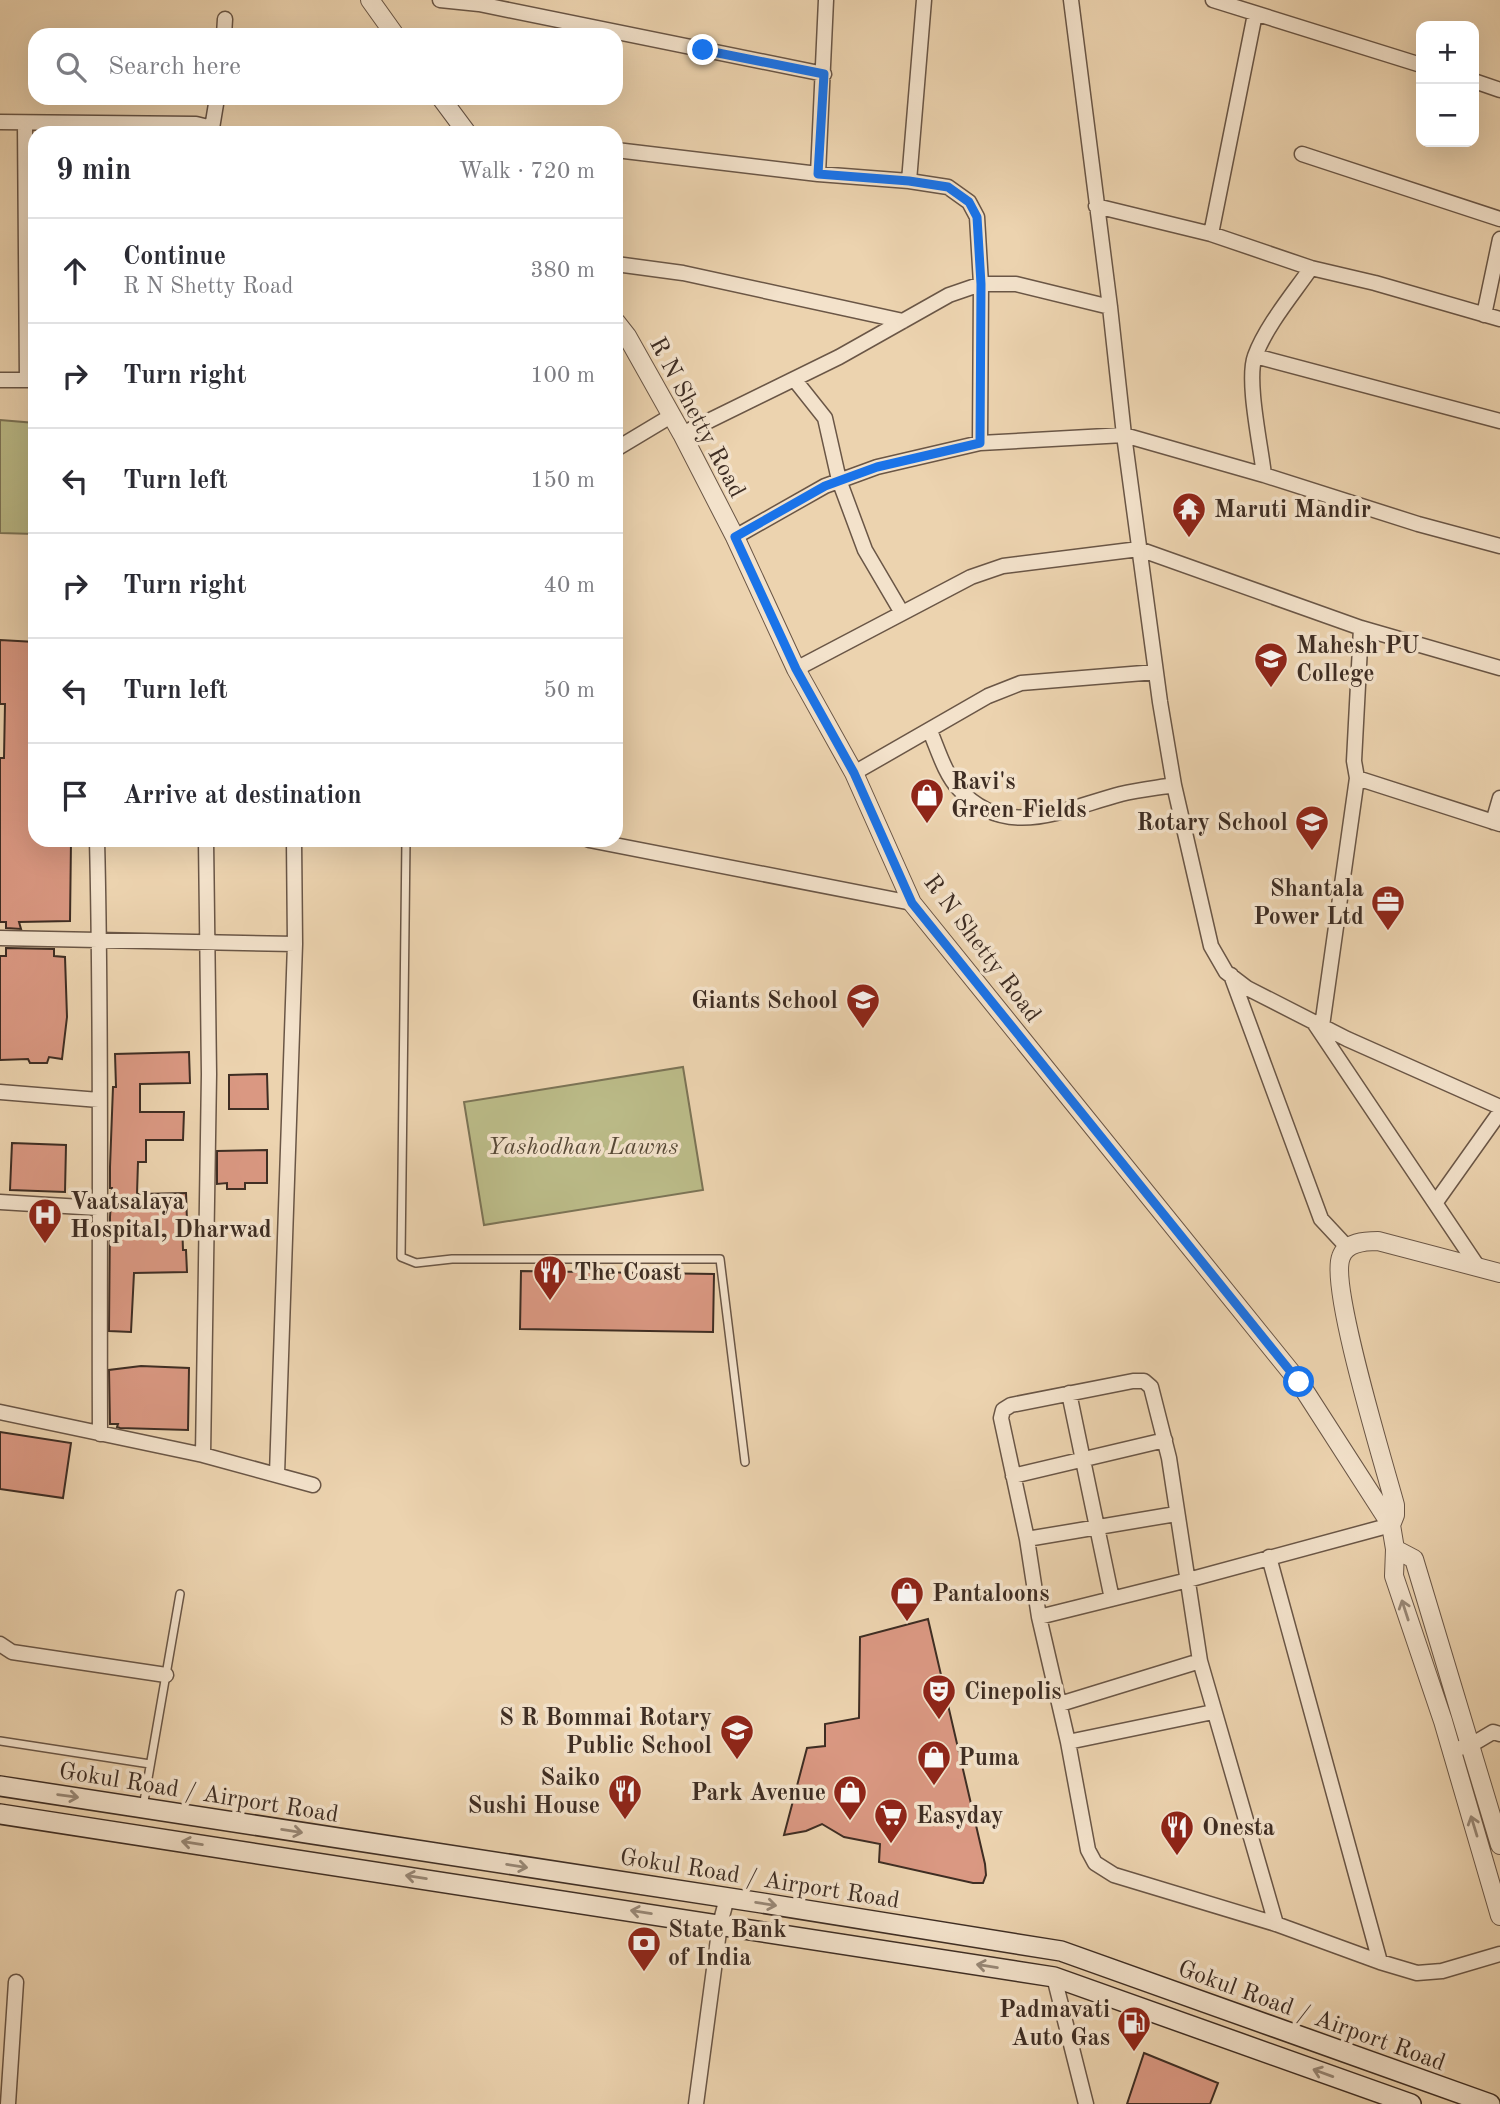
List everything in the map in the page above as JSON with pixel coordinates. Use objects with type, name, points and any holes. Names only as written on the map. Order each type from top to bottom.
[{"type":"main road","name":"Gokul Road / Airport Road","points":[[0,1786],[1061,1951],[1443,2096],[1490,2104]]},
{"type":"main road","name":"Gokul Road / Airport Road","points":[[0,1814],[1055,1977],[1411,2104]]},
{"type":"street","points":[[370,0],[390,28]]},
{"type":"street","points":[[440,0],[594,28]]},
{"type":"street","points":[[818,174],[826,0]]},
{"type":"street","points":[[909,181],[925,0]]},
{"type":"street","points":[[1072,0],[1124,435],[1156,672],[1174,785],[1211,946],[1226,972],[1247,988],[1318,1024],[1500,1107]]},
{"type":"street","points":[[1213,0],[1416,63]]},
{"type":"street","points":[[1211,234],[1255,14]]},
{"type":"street","points":[[224,28],[225,19]]},
{"type":"street","points":[[623,34],[824,74]]},
{"type":"street","points":[[1479,83],[1500,90]]},
{"type":"street","points":[[215,126],[217,105]]},
{"type":"street","points":[[446,105],[462,126]]},
{"type":"street","points":[[0,122],[63,126]]},
{"type":"street","points":[[25,124],[28,252]]},
{"type":"street","points":[[120,126],[202,126]]},
{"type":"street","points":[[623,151],[818,174],[909,181],[948,187],[969,202],[977,217],[981,284],[980,443]]},
{"type":"street","points":[[1302,154],[1500,219]]},
{"type":"street","points":[[1096,206],[1211,234],[1311,268],[1375,283],[1500,319]]},
{"type":"street","points":[[1484,315],[1500,239]]},
{"type":"street","points":[[623,265],[683,273],[903,321]]},
{"type":"street","points":[[1264,475],[1253,386],[1255,356],[1265,336],[1311,268]]},
{"type":"street","points":[[682,434],[839,357],[949,295],[981,284],[1016,284],[1110,307]]},
{"type":"street","name":"R N Shetty Road","points":[[623,338],[682,434],[735,537],[796,669],[854,773],[912,903],[1299,1382],[1391,1524],[1395,1549],[1394,1576],[1443,1721],[1500,1916]]},
{"type":"street","points":[[1255,356],[1500,421]]},
{"type":"street","points":[[794,379],[825,418],[839,480],[865,550],[902,613]]},
{"type":"street","points":[[0,380],[28,380]]},
{"type":"street","points":[[623,445],[671,416]]},
{"type":"street","points":[[735,537],[825,486],[877,467],[980,443],[1124,435],[1264,475],[1418,524],[1500,546]]},
{"type":"street","points":[[796,669],[971,577],[1003,566],[1139,549],[1361,628],[1500,668]]},
{"type":"street","points":[[1361,628],[1354,761],[1357,778],[1318,1024],[1478,1268]]},
{"type":"street","points":[[854,773],[988,696],[1021,683],[1156,672]]},
{"type":"street","points":[[930,731],[942,762],[957,788],[978,807],[1006,818],[1036,818],[1123,794],[1174,785]]},
{"type":"street","points":[[1357,778],[1497,823],[1500,798]]},
{"type":"street","points":[[97,847],[100,940],[100,1434]]},
{"type":"street","points":[[203,1455],[209,1074],[206,847]]},
{"type":"street","points":[[277,1474],[295,944],[294,847]]},
{"type":"street","points":[[623,847],[912,903]]},
{"type":"street","points":[[0,938],[295,944]]},
{"type":"street","points":[[1231,975],[1321,1219],[1348,1248]]},
{"type":"street","points":[[0,1092],[99,1100]]},
{"type":"street","points":[[1436,1202],[1500,1112]]},
{"type":"street","points":[[0,1202],[98,1208]]},
{"type":"street","points":[[1039,1617],[1188,1580],[1391,1524],[1395,1505],[1342,1306],[1339,1269],[1341,1256],[1348,1248],[1364,1241],[1378,1241],[1500,1273]]},
{"type":"street","points":[[1276,1924],[1200,1661],[1165,1440],[1151,1387],[1144,1381],[1133,1381],[1011,1405],[1003,1410],[1001,1418],[1027,1539],[1039,1617],[1068,1742],[1087,1850],[1095,1863],[1114,1875],[1276,1924],[1417,1973],[1429,1974],[1500,1954]]},
{"type":"street","points":[[1069,1393],[1112,1599]]},
{"type":"street","points":[[0,1412],[203,1455],[313,1485]]},
{"type":"street","points":[[1013,1476],[1165,1440]]},
{"type":"street","points":[[1027,1539],[1176,1514]]},
{"type":"street","points":[[1395,1549],[1414,1559],[1500,1845]]},
{"type":"street","points":[[1269,1557],[1380,1962]]},
{"type":"street","points":[[0,1644],[12,1652],[166,1675]]},
{"type":"street","points":[[1060,1704],[1200,1661]]},
{"type":"street","points":[[1068,1742],[1213,1712]]},
{"type":"street","points":[[1443,1721],[1462,1715]]},
{"type":"street","points":[[1452,1750],[1471,1745],[1493,1732],[1500,1734]]},
{"type":"street","points":[[696,2104],[720,1924],[727,1898]]},
{"type":"street","points":[[1055,1977],[1086,2104]]},
{"type":"street","points":[[8,2104],[16,1982]]},
{"type":"lane","points":[[406,847],[401,1257],[416,1263],[452,1259],[720,1259],[745,1462]]},
{"type":"lane","points":[[143,1807],[180,1594]]},
{"type":"lane","points":[[0,1741],[150,1764]]},
{"type":"green space","points":[[0,420],[28,422],[28,534],[0,533]]},
{"type":"green space","name":"Yashodhan Lawns","points":[[683,1067],[703,1190],[484,1225],[464,1102]]},
{"type":"building","points":[[0,640],[28,642],[28,847],[71,847],[70,921],[19,922],[21,929],[6,928],[6,922],[0,922],[0,758],[4,758],[5,704],[0,704]]},
{"type":"building","points":[[6,948],[54,949],[54,956],[65,957],[67,1017],[62,1059],[49,1057],[47,1063],[30,1063],[28,1059],[0,1060],[0,956],[6,956]]},
{"type":"building","points":[[189,1052],[190,1083],[140,1084],[140,1112],[184,1112],[183,1140],[146,1140],[146,1162],[138,1162],[137,1194],[186,1193],[187,1221],[182,1221],[187,1272],[134,1273],[131,1332],[109,1331],[112,1188],[110,1167],[113,1087],[116,1087],[115,1054]]},
{"type":"building","points":[[267,1074],[268,1109],[229,1109],[229,1075]]},
{"type":"building","points":[[12,1143],[66,1145],[65,1192],[10,1190]]},
{"type":"building","points":[[267,1150],[267,1183],[245,1183],[245,1189],[227,1189],[227,1183],[217,1184],[217,1151]]},
{"type":"building","points":[[521,1271],[714,1274],[713,1332],[520,1329]]},
{"type":"building","points":[[141,1366],[189,1368],[188,1430],[120,1428],[117,1427],[118,1424],[110,1424],[109,1370]]},
{"type":"building","points":[[0,1432],[71,1443],[63,1498],[0,1489]]},
{"type":"building","points":[[928,1619],[985,1864],[986,1875],[983,1883],[879,1862],[880,1844],[844,1837],[822,1824],[806,1831],[784,1835],[807,1748],[825,1746],[825,1724],[859,1718],[860,1637]]},
{"type":"building","points":[[1144,2053],[1218,2083],[1210,2104],[1127,2104]]},
{"type":"place","name":"Maruti Mandir","points":[[1189,539]]},
{"type":"place","name":"Mahesh PU College","points":[[1271,689]]},
{"type":"place","name":"Ravi's Green Fields","points":[[927,825]]},
{"type":"place","name":"Rotary School","points":[[1312,852]]},
{"type":"place","name":"Shantala Power Ltd","points":[[1388,932]]},
{"type":"place","name":"Giants School","points":[[863,1030]]},
{"type":"place","name":"Vaatsalaya Hospital, Dharwad","points":[[45,1245]]},
{"type":"place","name":"The Coast","points":[[550,1302]]},
{"type":"place","name":"Pantaloons","points":[[907,1623]]},
{"type":"place","name":"Cinepolis","points":[[939,1721]]},
{"type":"place","name":"S R Bommai Rotary Public School","points":[[737,1761]]},
{"type":"place","name":"Puma","points":[[934,1787]]},
{"type":"place","name":"Saiko Sushi House","points":[[625,1821]]},
{"type":"place","name":"Park Avenue","points":[[850,1822]]},
{"type":"place","name":"Easyday","points":[[891,1845]]},
{"type":"place","name":"Onesta","points":[[1177,1857]]},
{"type":"place","name":"State Bank of India","points":[[644,1973]]},
{"type":"place","name":"Padmavati Auto Gas","points":[[1134,2053]]},
{"type":"route","points":[[703,50],[824,74],[818,174],[948,187],[969,202],[977,217],[981,284],[980,443],[877,467],[825,486],[735,537],[796,669],[854,773],[912,903],[1299,1382]]}]
